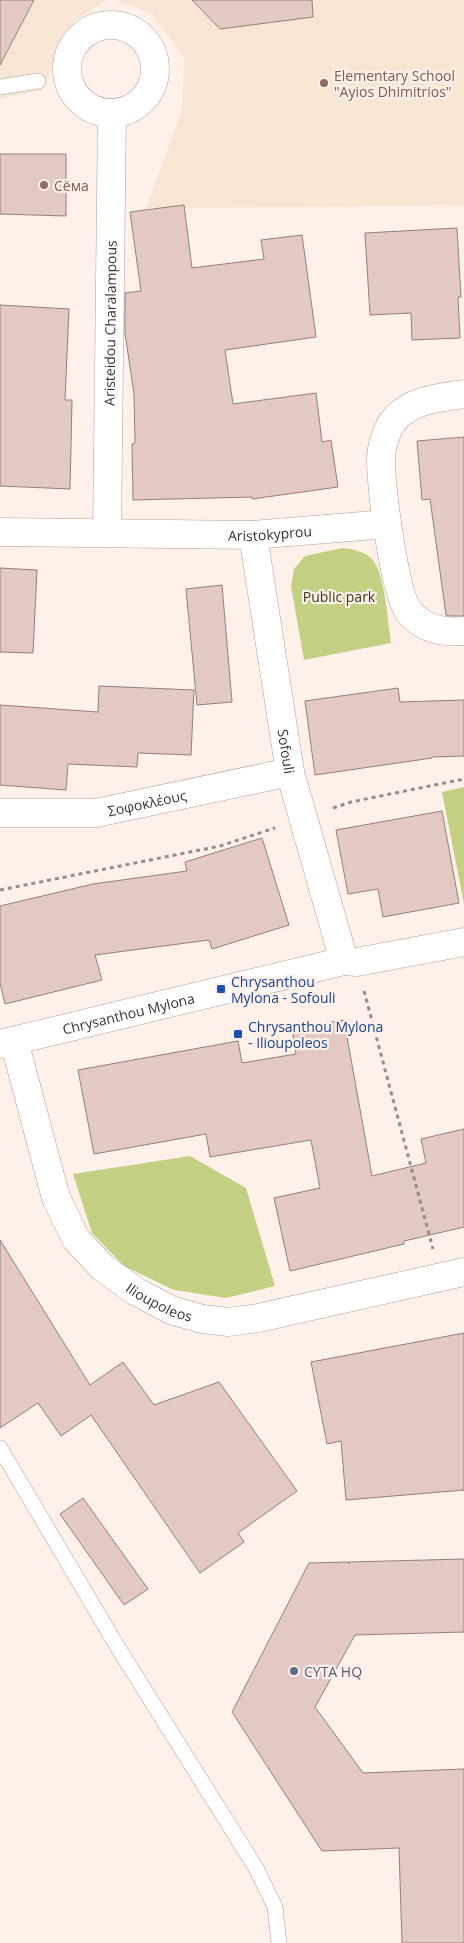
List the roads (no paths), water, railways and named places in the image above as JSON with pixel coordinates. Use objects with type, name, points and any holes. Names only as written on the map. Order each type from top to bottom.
[{"type":"street","name":"Aristeidou Charalampous","points":[[106,533],[112,113]]},
{"type":"street","points":[[464,394],[430,399],[415,404],[402,413],[390,425],[384,441],[381,458],[387,524],[400,592],[408,610],[426,627],[440,631],[464,631]]},
{"type":"street","name":"Aristokyprou","points":[[0,532],[253,534],[387,524]]},
{"type":"street","name":"Sofouli","points":[[253,534],[290,772],[350,962]]},
{"type":"street","name":"Σοφοκλέους","points":[[0,813],[96,813],[290,772]]},
{"type":"street","name":"Chrysanthou Mylona","points":[[7,1043],[350,962],[464,942]]},
{"type":"street","name":"Ilioupoleos","points":[[7,1043],[56,1198],[76,1239],[103,1268],[137,1292],[171,1310],[202,1319],[228,1322],[258,1318],[452,1275]]},
{"type":"lane","points":[[0,87],[38,81]]},
{"type":"lane","points":[[0,1448],[117,1646],[256,1868],[275,1907],[279,1943]]},
{"type":"place","name":"Elementary School \"Ayios Dhimitrios\"","points":[[324,83]]},
{"type":"place","name":"Сёма","points":[[44,185]]},
{"type":"place","name":"Chrysanthou Mylona - Sofouli","points":[[221,989]]},
{"type":"place","name":"Chrysanthou Mylona - Ilioupoleos","points":[[238,1034]]},
{"type":"place","name":"CYTA HQ","points":[[294,1671]]},
{"type":"park label","name":"Public park","points":[[339,596]]}]
